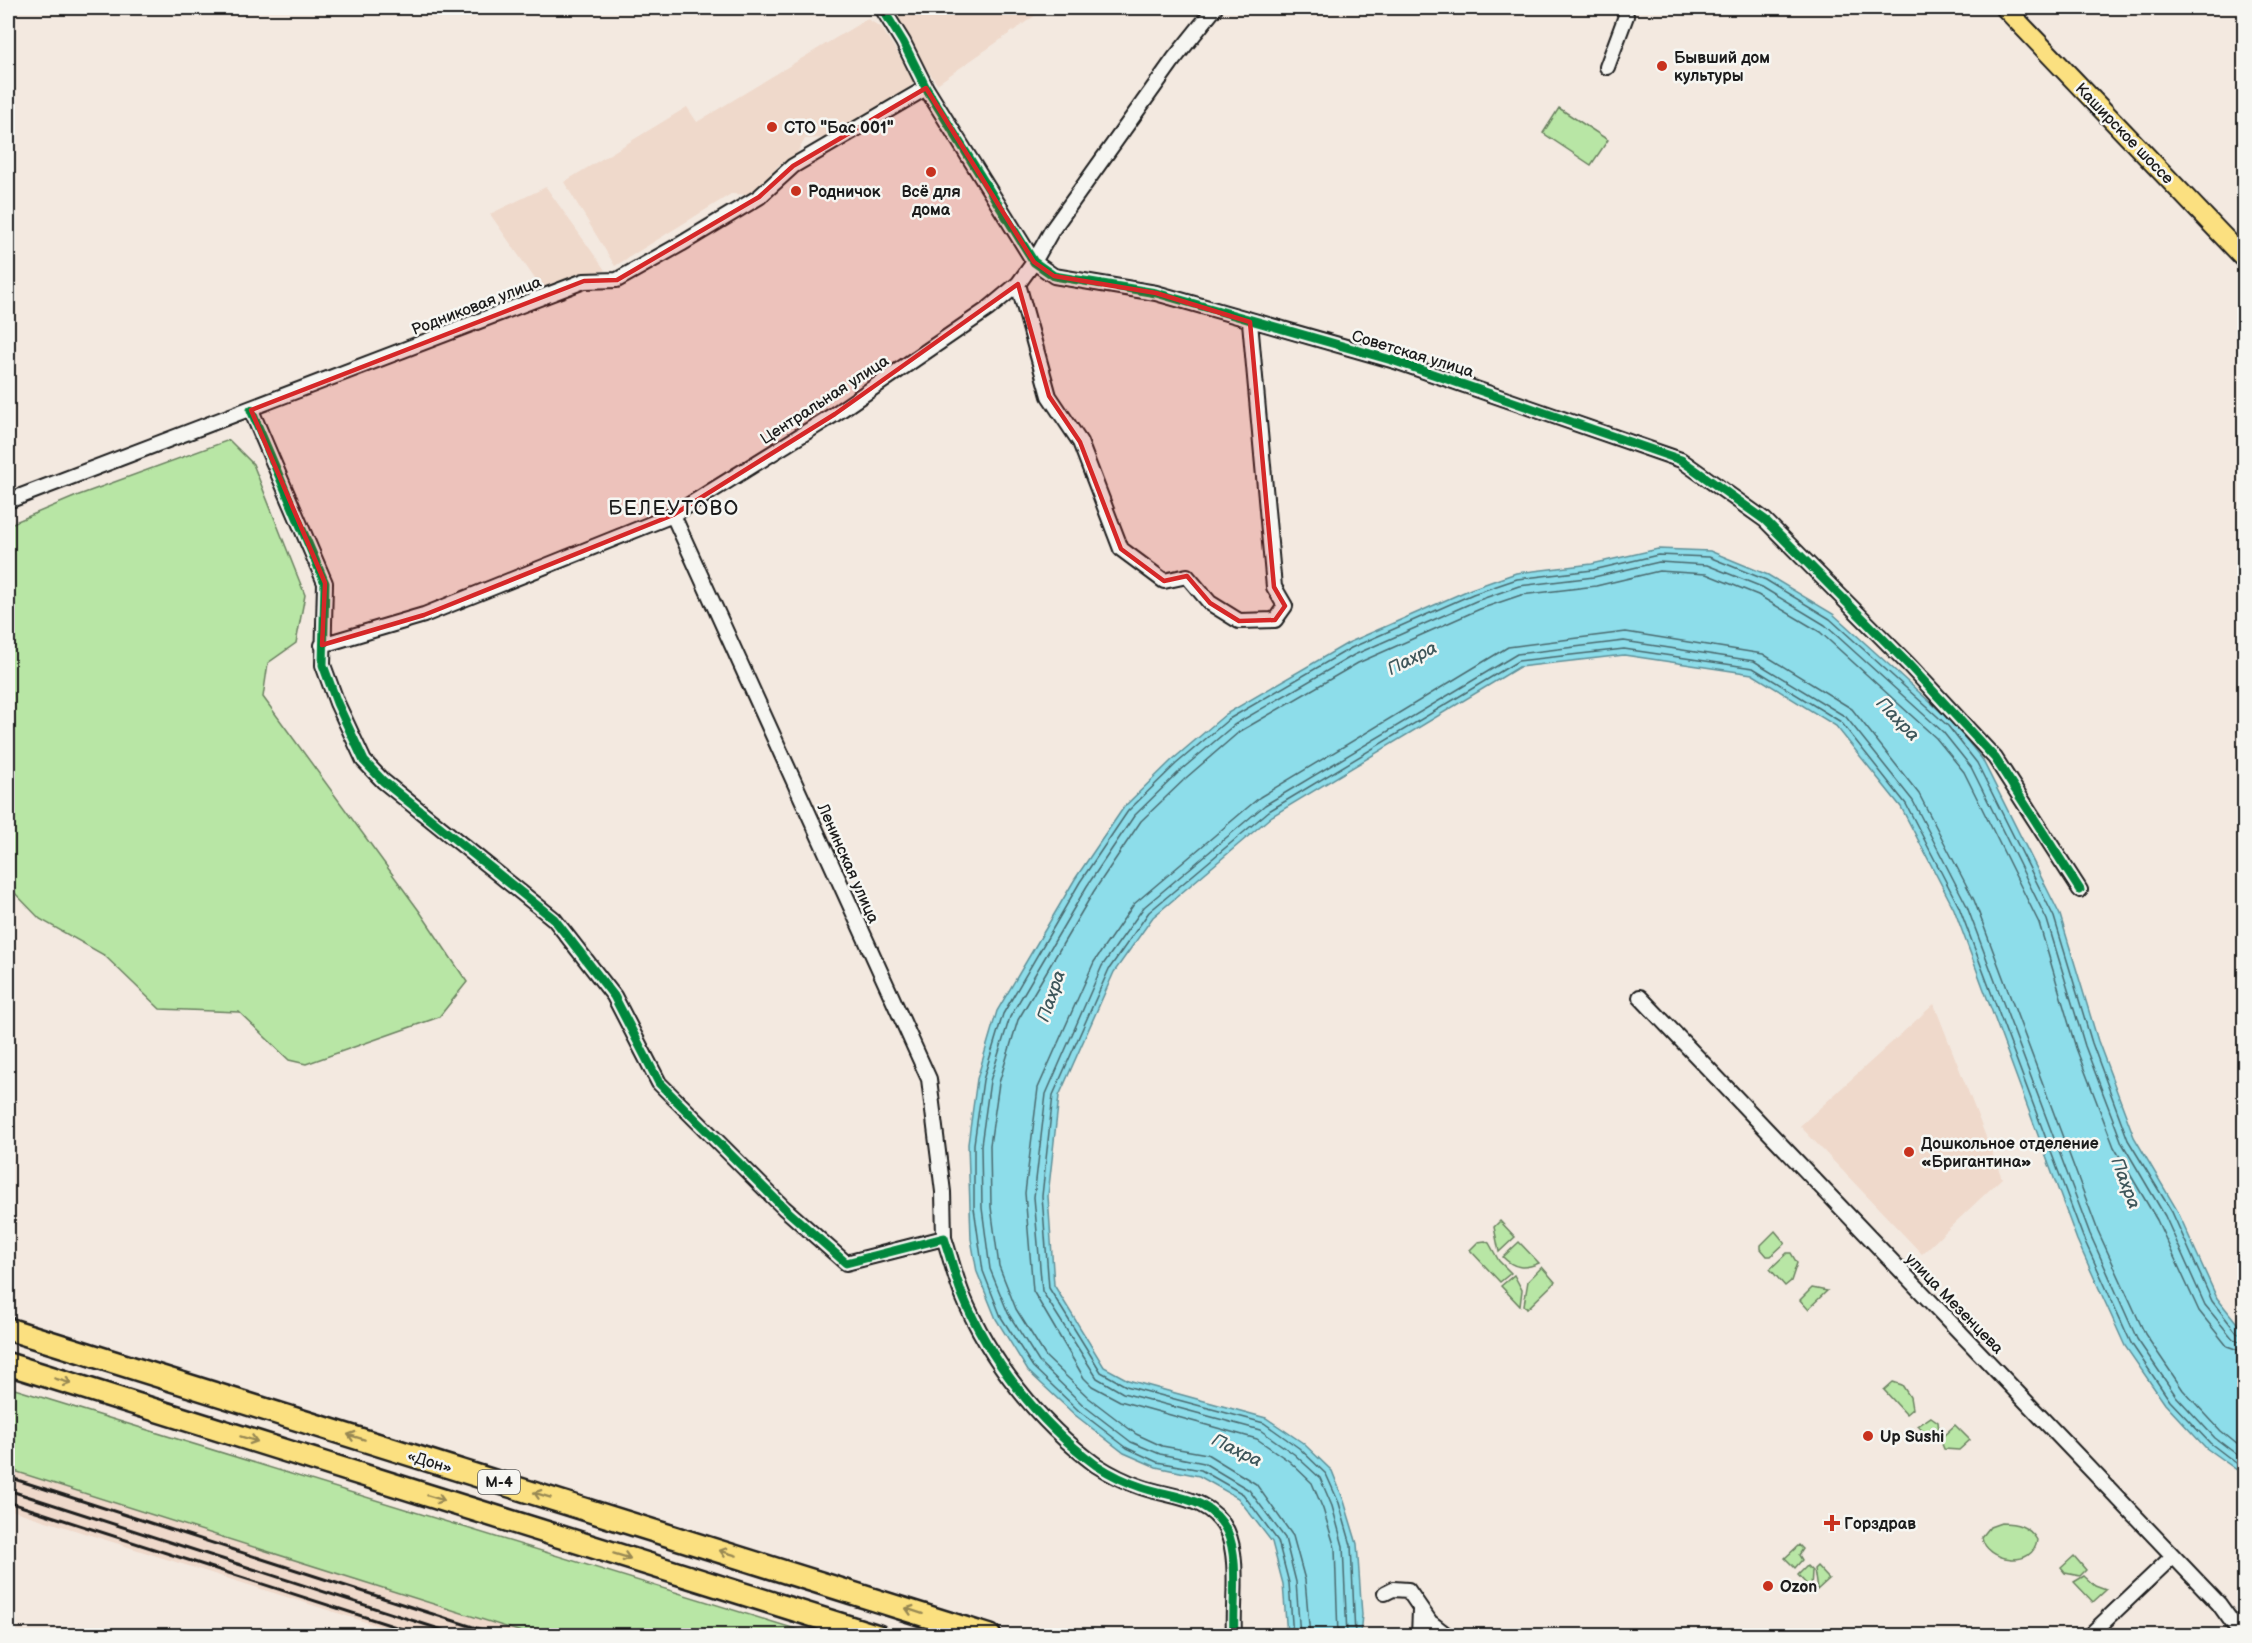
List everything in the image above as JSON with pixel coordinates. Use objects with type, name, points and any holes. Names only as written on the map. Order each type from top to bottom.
[{"type":"highway","name":"«Дон»","points":[[8,1329],[990,1635]]},
{"type":"highway","name":"«Дон»","points":[[8,1364],[878,1635]]},
{"type":"main road","name":"Каширское шоссе","points":[[2005,8],[2244,258]]},
{"type":"street","points":[[882,8],[903,42],[926,88],[1034,262]]},
{"type":"street","name":"Центральная улица","points":[[322,645],[424,615],[673,515],[835,414],[988,309],[1018,284],[1034,262],[1052,230],[1174,59],[1215,8]]},
{"type":"street","points":[[1607,67],[1626,16],[1624,8]]},
{"type":"street","name":"Родниковая улица","points":[[8,501],[584,281],[617,280],[759,197],[793,166],[926,88]]},
{"type":"street","name":"Советская улица","points":[[1034,262],[1054,276],[1156,294],[1395,361],[1681,460],[1765,520],[1908,664],[1995,758],[2080,890]]},
{"type":"street","points":[[1018,284],[1049,396],[1080,442],[1121,549],[1164,581],[1187,576],[1210,603],[1239,621],[1275,620],[1285,606],[1274,587],[1250,322]]},
{"type":"street","points":[[251,410],[325,583],[323,665],[337,703],[364,761],[383,781],[554,919],[614,996],[659,1083],[784,1208],[846,1263],[944,1238]]},
{"type":"street","name":"Ленинская улица","points":[[673,515],[929,1079],[943,1192],[944,1238],[963,1295],[990,1347],[1022,1395],[1096,1465],[1142,1487],[1199,1502],[1212,1512],[1227,1532],[1235,1574],[1234,1635]]},
{"type":"street","name":"улица Мезенцева","points":[[1640,997],[2173,1556],[2229,1616],[2242,1635]]},
{"type":"street","points":[[2089,1635],[2173,1556]]},
{"type":"street","points":[[1385,1593],[1393,1589],[1408,1590],[1420,1610],[1448,1635]]},
{"type":"street","points":[[1419,1635],[1420,1610]]},
{"type":"highlighted area","points":[[926,88],[1034,262],[1054,276],[1156,293],[1250,322],[1274,587],[1285,606],[1275,620],[1239,621],[1210,603],[1187,576],[1164,581],[1121,549],[1080,442],[1049,396],[1018,284],[835,414],[673,515],[424,615],[322,645],[325,583],[251,410],[584,281],[617,280],[759,197],[793,166]]},
{"type":"shaded area","points":[[886,8],[1046,8],[937,84]]},
{"type":"shaded area","points":[[867,19],[881,27],[915,80],[909,88],[827,138],[805,139],[796,155],[778,166],[755,195],[731,194],[615,266],[564,182],[687,107],[697,122]]},
{"type":"shaded area","points":[[546,187],[605,270],[544,292],[490,214]]},
{"type":"shaded area","name":"Дошкольное отделение «Бригантина»","points":[[1934,1004],[2002,1178],[1922,1254],[1800,1126]]},
{"type":"shaded area","points":[[8,1469],[531,1635],[407,1635],[8,1509]]},
{"type":"green space","points":[[1559,108],[1608,140],[1591,165],[1543,133]]},
{"type":"green space","points":[[229,440],[253,464],[305,595],[296,643],[268,663],[263,697],[420,912],[467,982],[439,1017],[306,1064],[289,1060],[239,1012],[160,1009],[104,955],[40,919],[8,886],[8,525],[79,495]]},
{"type":"green space","points":[[1500,1221],[1515,1237],[1499,1252],[1494,1227]]},
{"type":"green space","points":[[1775,1231],[1785,1243],[1771,1256],[1767,1256],[1761,1249],[1761,1245]]},
{"type":"green space","points":[[1478,1242],[1489,1243],[1499,1261],[1511,1273],[1500,1282],[1470,1250]]},
{"type":"green space","points":[[1519,1242],[1539,1263],[1520,1267],[1511,1264],[1503,1257]]},
{"type":"green space","points":[[1787,1253],[1791,1253],[1797,1263],[1791,1281],[1785,1286],[1770,1269]]},
{"type":"green space","points":[[1542,1267],[1555,1282],[1527,1309],[1524,1305],[1528,1281]]},
{"type":"green space","points":[[1514,1275],[1522,1290],[1520,1306],[1501,1286]]},
{"type":"green space","points":[[1812,1288],[1827,1291],[1808,1309],[1800,1300]]},
{"type":"green space","points":[[1893,1382],[1902,1385],[1910,1397],[1912,1409],[1906,1414],[1884,1390]]},
{"type":"green space","points":[[8,1387],[815,1635],[531,1635],[8,1469]]},
{"type":"green space","points":[[1931,1417],[1938,1422],[1939,1431],[1930,1439],[1918,1426]]},
{"type":"green space","points":[[1955,1425],[1970,1440],[1959,1450],[1944,1449],[1940,1439]]},
{"type":"green space","points":[[2001,1523],[2017,1525],[2030,1531],[2037,1540],[2034,1549],[2028,1555],[2010,1559],[1992,1552],[1985,1545],[1982,1537],[1990,1527]]},
{"type":"green space","points":[[1799,1545],[1803,1549],[1799,1555],[1802,1560],[1795,1568],[1785,1558]]},
{"type":"green space","points":[[2074,1556],[2086,1570],[2080,1576],[2065,1573],[2061,1568]]},
{"type":"green space","points":[[1807,1566],[1812,1571],[1811,1589],[1798,1575]]},
{"type":"green space","points":[[1817,1566],[1829,1579],[1817,1590],[1814,1569]]},
{"type":"green space","points":[[2084,1576],[2095,1586],[2106,1590],[2093,1602],[2074,1582]]},
{"type":"water","name":"Пахра","points":[[1658,549],[1710,551],[1768,575],[1833,614],[1952,722],[1982,759],[2060,915],[2098,1041],[2134,1137],[2177,1210],[2217,1298],[2244,1332],[2244,1475],[2206,1448],[2165,1404],[2125,1346],[2077,1240],[1954,909],[1901,807],[1836,726],[1752,674],[1624,655],[1519,667],[1272,816],[1153,917],[1114,972],[1059,1096],[1048,1196],[1054,1285],[1104,1367],[1128,1380],[1266,1418],[1303,1443],[1332,1471],[1357,1544],[1362,1615],[1360,1635],[1287,1635],[1283,1584],[1272,1542],[1238,1498],[1199,1476],[1156,1467],[1124,1453],[1075,1415],[1028,1371],[996,1319],[977,1272],[971,1239],[968,1144],[977,1079],[997,1011],[1075,879],[1124,807],[1172,760],[1226,714],[1348,643],[1471,589],[1516,573],[1592,564]]},
{"type":"railway","points":[[8,1477],[501,1636]]},
{"type":"railway","points":[[8,1490],[461,1636]]},
{"type":"railway","points":[[8,1502],[424,1636]]},
{"type":"cycle path","points":[[882,8],[903,42],[926,88],[1034,262],[1054,276],[1156,293],[1395,361],[1681,460],[1765,520],[1908,664],[1995,758],[2080,890]]},
{"type":"cycle path","points":[[251,410],[325,583],[323,665],[337,703],[364,761],[383,781],[554,919],[614,996],[659,1083],[784,1208],[846,1263],[944,1238],[962,1294],[986,1343],[1018,1388],[1055,1430],[1096,1465],[1112,1475],[1141,1487],[1190,1500],[1211,1511],[1220,1520],[1227,1531],[1233,1555],[1234,1636]]},
{"type":"place","name":"Бывший дом культуры","points":[[1662,66]]},
{"type":"place","name":"СТО \"Бас 001\"","points":[[772,127]]},
{"type":"place","name":"Всё для дома","points":[[931,172]]},
{"type":"place","name":"Родничок","points":[[796,191]]},
{"type":"place","name":"Дошкольное отделение «Бригантина»","points":[[1909,1152]]},
{"type":"place","name":"Up Sushi","points":[[1868,1436]]},
{"type":"place","name":"Горздрав","points":[[1832,1523]]},
{"type":"place","name":"Ozon","points":[[1768,1586]]},
{"type":"district","name":"БЕЛЕУТОВО","points":[[674,508]]}]
